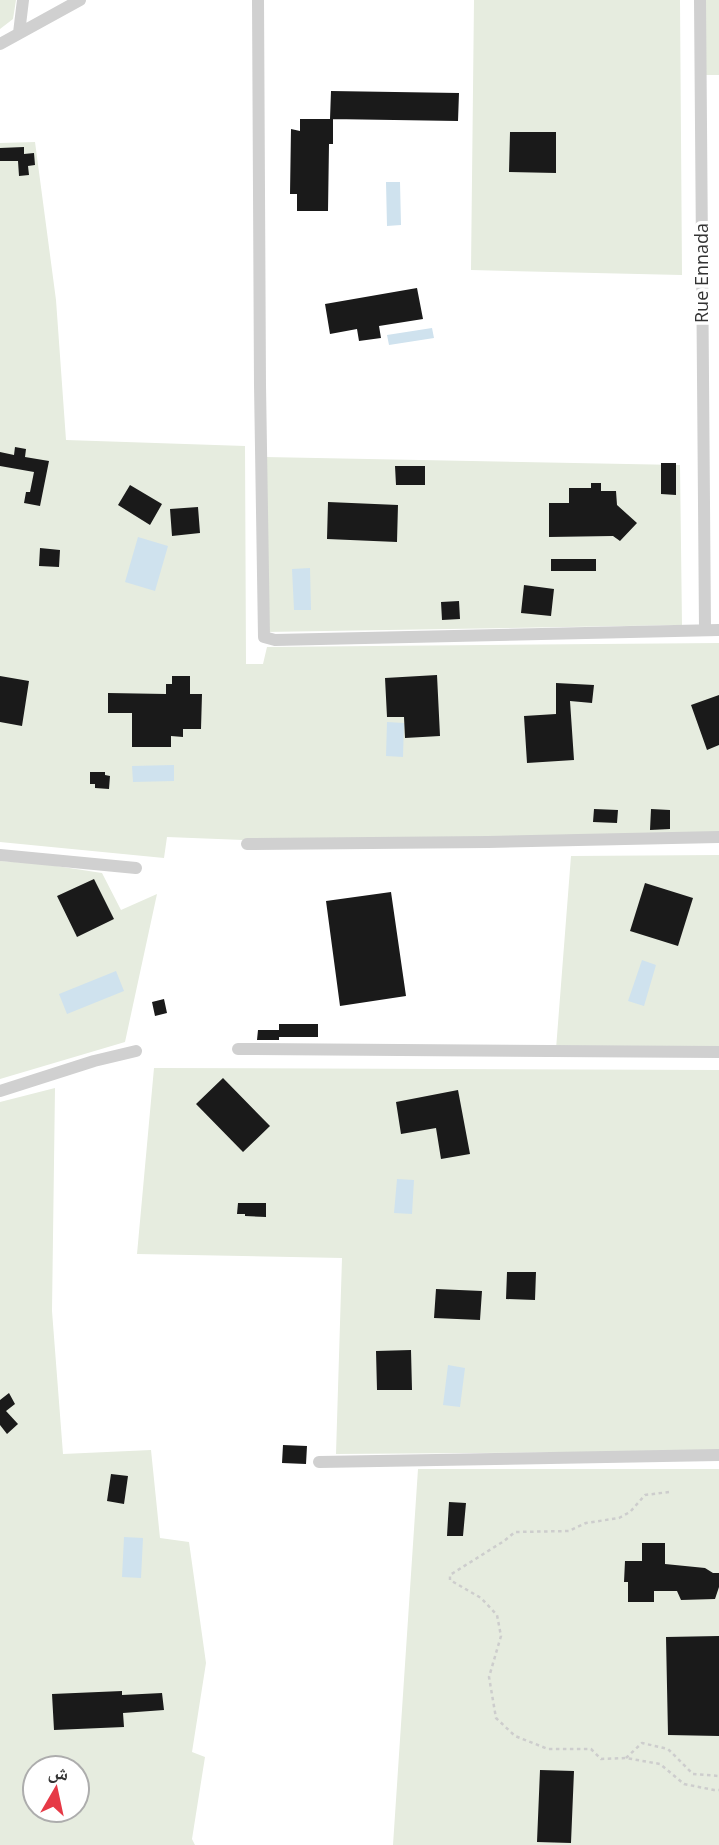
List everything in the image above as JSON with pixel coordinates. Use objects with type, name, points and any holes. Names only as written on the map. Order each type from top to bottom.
[{"type":"street","points":[[19,33],[23,0]]},
{"type":"street","points":[[0,44],[80,0]]},
{"type":"street","points":[[258,0],[264,638],[275,640],[719,630]]},
{"type":"street","name":"Rue Ennada","points":[[700,0],[705,630]]},
{"type":"street","points":[[247,844],[719,838]]},
{"type":"street","points":[[0,855],[136,868]]},
{"type":"street","points":[[238,1049],[719,1052]]},
{"type":"street","points":[[0,1091],[94,1061],[136,1051]]},
{"type":"street","points":[[319,1462],[719,1455]]},
{"type":"path","points":[[669,1492],[645,1495],[629,1512],[619,1518],[586,1523],[569,1531],[515,1532],[450,1575],[450,1580],[481,1598],[497,1615],[501,1636],[489,1677],[496,1718],[516,1735],[548,1749],[591,1749],[601,1759],[626,1758],[660,1764],[684,1784],[719,1790]]},
{"type":"path","points":[[626,1758],[642,1744],[668,1749],[693,1774],[719,1776]]},
{"type":"shaded area","points":[[0,0],[16,0],[13,19],[0,29]]},
{"type":"shaded area","points":[[474,0],[680,0],[682,275],[471,270]]},
{"type":"shaded area","points":[[702,0],[719,0],[719,75],[703,75]]},
{"type":"shaded area","points":[[35,142],[56,300],[66,440],[245,446],[246,664],[263,664],[267,647],[719,643],[719,835],[272,841],[167,837],[164,858],[0,842],[0,143]]},
{"type":"shaded area","points":[[265,457],[680,465],[682,625],[265,632]]},
{"type":"shaded area","points":[[719,855],[719,1048],[556,1049],[571,856]]},
{"type":"shaded area","points":[[0,861],[102,873],[121,910],[157,894],[125,1042],[0,1079]]},
{"type":"shaded area","points":[[154,1068],[719,1070],[719,1451],[336,1454],[342,1258],[137,1254]]},
{"type":"shaded area","points":[[55,1088],[52,1311],[63,1454],[151,1450],[160,1538],[189,1542],[206,1663],[192,1752],[205,1757],[192,1839],[195,1845],[0,1845],[0,1102]]},
{"type":"shaded area","points":[[418,1469],[719,1469],[719,1845],[393,1845]]},
{"type":"water","points":[[386,182],[400,182],[401,225],[387,226]]},
{"type":"water","points":[[432,328],[434,338],[389,345],[387,335]]},
{"type":"water","points":[[138,537],[168,546],[155,591],[125,582]]},
{"type":"water","points":[[310,568],[311,610],[294,610],[292,569]]},
{"type":"water","points":[[387,722],[404,723],[403,757],[386,756]]},
{"type":"water","points":[[174,765],[174,781],[133,782],[132,766]]},
{"type":"water","points":[[642,960],[656,965],[644,1006],[628,1001]]},
{"type":"water","points":[[116,971],[124,991],[67,1014],[59,994]]},
{"type":"water","points":[[397,1179],[414,1180],[412,1214],[394,1213]]},
{"type":"water","points":[[448,1365],[465,1368],[460,1407],[443,1405]]},
{"type":"water","points":[[124,1537],[143,1538],[141,1578],[122,1577]]},
{"type":"building","points":[[331,91],[459,93],[458,121],[330,119]]},
{"type":"building","points":[[300,119],[333,119],[333,144],[329,144],[328,211],[297,211],[297,194],[290,194],[291,129],[300,131]]},
{"type":"building","points":[[510,132],[556,132],[556,173],[509,172]]},
{"type":"building","points":[[24,147],[24,154],[34,153],[35,165],[28,166],[29,175],[19,176],[18,161],[0,161],[0,148]]},
{"type":"building","points":[[417,288],[423,319],[379,326],[381,338],[359,341],[357,329],[330,334],[325,304]]},
{"type":"building","points":[[15,447],[26,449],[25,457],[49,461],[40,506],[24,503],[26,492],[30,492],[34,472],[0,466],[0,452],[14,455]]},
{"type":"building","points":[[661,463],[676,463],[676,495],[661,494]]},
{"type":"building","points":[[395,466],[425,466],[425,485],[396,485]]},
{"type":"building","points":[[591,483],[601,483],[601,491],[616,491],[617,505],[637,523],[620,541],[613,536],[549,537],[549,503],[569,503],[569,488],[591,488]]},
{"type":"building","points":[[130,485],[162,504],[150,525],[118,505]]},
{"type":"building","points":[[328,502],[398,505],[397,542],[327,539]]},
{"type":"building","points":[[198,507],[200,533],[172,536],[170,509]]},
{"type":"building","points":[[40,548],[60,550],[59,567],[39,566]]},
{"type":"building","points":[[551,559],[596,559],[596,571],[551,571]]},
{"type":"building","points":[[524,585],[554,589],[551,616],[521,613]]},
{"type":"building","points":[[459,601],[460,619],[442,620],[441,602]]},
{"type":"building","points":[[437,675],[440,736],[405,738],[404,717],[387,717],[385,678]]},
{"type":"building","points":[[0,676],[29,681],[22,726],[0,722]]},
{"type":"building","points":[[172,676],[190,676],[190,694],[202,694],[201,729],[183,729],[183,737],[171,736],[171,747],[132,747],[132,713],[108,713],[108,693],[166,694],[166,684],[172,684]]},
{"type":"building","points":[[556,683],[594,685],[592,703],[570,701],[574,760],[527,763],[524,716],[556,714]]},
{"type":"building","points":[[719,695],[719,745],[707,750],[691,705]]},
{"type":"building","points":[[90,772],[105,772],[105,775],[110,776],[109,789],[95,788],[95,784],[90,784]]},
{"type":"building","points":[[594,809],[618,810],[617,823],[593,822]]},
{"type":"building","points":[[651,809],[670,810],[670,829],[650,830]]},
{"type":"building","points":[[94,879],[114,919],[77,937],[57,896]]},
{"type":"building","points":[[645,883],[693,898],[678,946],[630,931]]},
{"type":"building","points":[[391,892],[406,996],[340,1006],[326,901]]},
{"type":"building","points":[[164,999],[167,1013],[155,1016],[152,1002]]},
{"type":"building","points":[[279,1024],[318,1024],[318,1037],[257,1040],[258,1030],[279,1030]]},
{"type":"building","points":[[223,1078],[270,1126],[243,1152],[196,1104]]},
{"type":"building","points":[[458,1090],[470,1154],[441,1159],[436,1128],[401,1134],[396,1102]]},
{"type":"building","points":[[238,1203],[266,1203],[266,1217],[237,1214]]},
{"type":"building","points":[[507,1272],[536,1272],[535,1300],[506,1299]]},
{"type":"building","points":[[436,1289],[482,1291],[480,1320],[434,1318]]},
{"type":"building","points":[[411,1350],[412,1390],[377,1390],[376,1351]]},
{"type":"building","points":[[9,1393],[15,1404],[6,1411],[18,1424],[7,1434],[0,1425],[0,1400]]},
{"type":"building","points":[[283,1445],[307,1446],[306,1464],[282,1463]]},
{"type":"building","points":[[111,1474],[128,1476],[124,1504],[107,1501]]},
{"type":"building","points":[[449,1502],[466,1503],[463,1536],[447,1536]]},
{"type":"building","points":[[642,1543],[665,1543],[665,1564],[705,1568],[719,1573],[719,1587],[715,1599],[681,1600],[677,1591],[654,1591],[654,1602],[628,1602],[628,1582],[624,1582],[625,1561],[642,1561]]},
{"type":"building","points":[[719,1636],[719,1736],[668,1735],[666,1637]]},
{"type":"building","points":[[122,1691],[122,1695],[162,1693],[164,1710],[123,1713],[124,1727],[54,1730],[52,1694]]},
{"type":"building","points":[[540,1770],[574,1771],[571,1843],[537,1842]]}]
